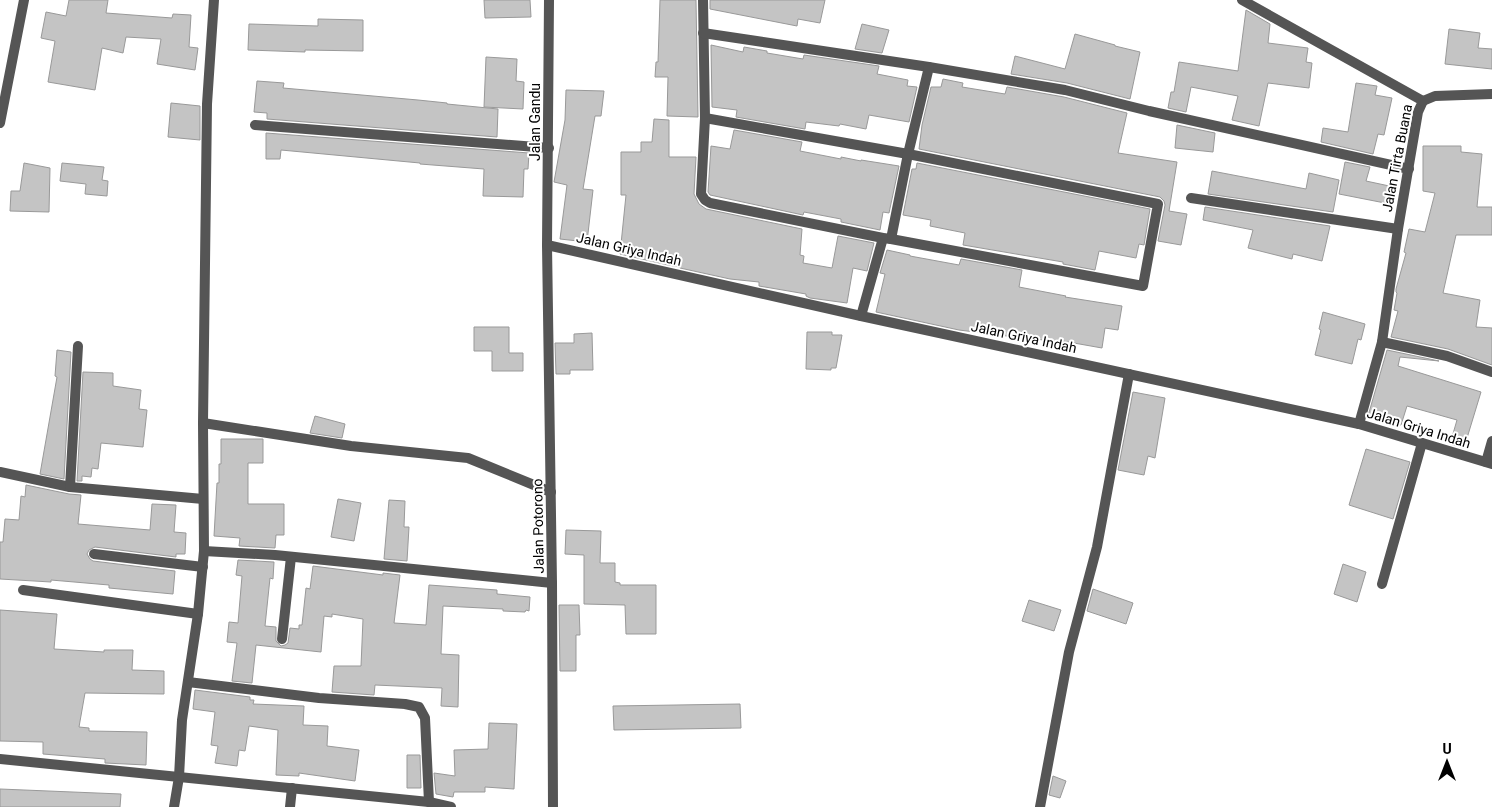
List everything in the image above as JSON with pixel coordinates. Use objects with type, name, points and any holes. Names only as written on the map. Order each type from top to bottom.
[{"type":"street","points":[[0,123],[24,0]]},
{"type":"street","points":[[174,807],[179,777],[182,720],[198,614],[204,551],[203,423],[207,104],[214,0]]},
{"type":"street","name":"Jalan Gandu","points":[[547,245],[549,0]]},
{"type":"street","points":[[703,0],[706,76],[701,194],[705,200],[710,203],[887,239],[1143,286],[1158,204],[908,154],[705,118]]},
{"type":"street","name":"Jalan Tirta Buana","points":[[1242,0],[1423,101],[1418,112],[1398,230],[1382,342],[1359,424]]},
{"type":"street","points":[[703,33],[1065,90],[1158,113],[1409,169]]},
{"type":"street","points":[[861,316],[887,239],[929,68]]},
{"type":"street","points":[[1423,101],[1435,96],[1492,94]]},
{"type":"street","points":[[255,125],[549,148]]},
{"type":"street","points":[[1191,198],[1398,230]]},
{"type":"street","name":"Jalan Griya Indah","points":[[547,245],[861,316],[1359,424],[1489,463]]},
{"type":"street","name":"Jalan Potorono","points":[[547,245],[553,807]]},
{"type":"street","points":[[1382,342],[1447,356],[1492,372]]},
{"type":"street","points":[[70,487],[78,346]]},
{"type":"street","points":[[1040,807],[1069,652],[1096,547],[1129,374]]},
{"type":"street","points":[[203,423],[351,446],[468,458],[551,492]]},
{"type":"street","points":[[1489,463],[1492,441]]},
{"type":"street","points":[[1382,584],[1422,443]]},
{"type":"street","points":[[0,472],[70,487],[203,499]]},
{"type":"street","points":[[204,551],[291,557],[552,583]]},
{"type":"street","points":[[94,554],[203,567]]},
{"type":"street","points":[[282,639],[291,557]]},
{"type":"street","points":[[23,590],[198,614]]},
{"type":"street","points":[[188,682],[319,698],[405,704],[419,708],[425,718],[429,802]]},
{"type":"street","points":[[0,759],[429,802],[451,807]]},
{"type":"street","points":[[290,807],[292,788]]},
{"type":"building","points":[[69,0],[108,0],[106,13],[172,18],[173,14],[191,15],[189,47],[198,48],[195,70],[157,64],[161,39],[126,37],[123,53],[102,48],[95,90],[48,82],[55,41],[41,38],[46,12],[66,16]]},
{"type":"building","points":[[484,0],[530,0],[531,17],[485,18]]},
{"type":"building","points":[[660,0],[696,0],[698,117],[667,116],[668,77],[655,77],[656,62],[658,62]]},
{"type":"building","points":[[710,0],[825,0],[820,23],[798,19],[797,26],[710,9]]},
{"type":"building","points":[[1246,10],[1270,24],[1268,43],[1308,48],[1306,62],[1312,63],[1309,88],[1268,83],[1259,126],[1232,120],[1238,96],[1191,87],[1186,112],[1168,108],[1171,92],[1174,92],[1179,62],[1238,71]]},
{"type":"building","points":[[318,19],[363,20],[363,51],[305,50],[305,52],[248,50],[249,24],[318,26]]},
{"type":"building","points":[[862,24],[889,30],[882,53],[855,49]]},
{"type":"building","points":[[1449,29],[1480,33],[1478,48],[1492,49],[1492,69],[1445,64]]},
{"type":"building","points":[[1075,34],[1140,52],[1130,99],[1067,83],[1011,74],[1015,56],[1065,69]]},
{"type":"building","points":[[711,45],[743,52],[744,47],[803,59],[804,55],[879,66],[877,74],[908,80],[907,86],[917,87],[909,122],[869,115],[866,129],[840,124],[839,126],[806,122],[805,129],[736,117],[737,110],[712,107]]},
{"type":"building","points":[[486,57],[517,59],[516,81],[524,82],[523,109],[484,107]]},
{"type":"building","points":[[943,79],[963,83],[962,87],[1005,94],[1007,87],[1064,97],[1127,113],[1118,153],[1177,162],[1169,211],[1187,214],[1181,245],[1158,241],[1165,205],[1160,197],[919,149],[922,125],[931,87],[941,87]]},
{"type":"building","points":[[257,81],[284,83],[283,88],[498,109],[497,137],[267,119],[267,113],[254,112]]},
{"type":"building","points":[[1356,83],[1377,86],[1375,95],[1392,98],[1384,135],[1378,134],[1373,154],[1321,142],[1323,128],[1348,132]]},
{"type":"building","points":[[566,90],[604,91],[601,116],[595,116],[583,189],[593,190],[587,242],[560,239],[567,185],[554,182],[565,120]]},
{"type":"building","points":[[171,103],[200,106],[200,140],[168,137]]},
{"type":"building","points":[[654,119],[669,120],[669,157],[696,157],[694,194],[699,204],[706,209],[802,229],[800,255],[804,256],[803,263],[832,268],[838,236],[874,243],[867,271],[853,268],[847,303],[810,298],[806,294],[759,286],[759,282],[730,279],[620,254],[626,195],[621,195],[621,152],[641,152],[641,142],[652,142]]},
{"type":"building","points":[[1177,125],[1215,133],[1213,152],[1175,148]]},
{"type":"building","points":[[734,130],[802,142],[800,151],[841,159],[841,157],[899,166],[889,213],[883,212],[880,230],[841,222],[841,219],[804,212],[803,215],[710,195],[708,192],[711,146],[730,149]]},
{"type":"building","points":[[266,133],[529,153],[528,169],[524,169],[523,197],[483,196],[484,169],[281,150],[280,159],[266,159]]},
{"type":"building","points":[[1423,146],[1461,146],[1461,152],[1482,154],[1477,207],[1492,207],[1492,235],[1456,235],[1443,293],[1480,300],[1476,327],[1492,328],[1492,365],[1448,349],[1391,337],[1398,311],[1394,310],[1396,289],[1406,253],[1404,252],[1409,229],[1425,232],[1435,193],[1423,191]]},
{"type":"building","points":[[1345,162],[1370,167],[1366,181],[1394,187],[1390,204],[1339,194]]},
{"type":"building","points":[[24,163],[50,168],[49,212],[10,211],[11,191],[20,191]]},
{"type":"building","points":[[62,163],[104,167],[102,180],[108,181],[107,196],[85,194],[86,184],[60,181]]},
{"type":"building","points":[[917,163],[1150,209],[1144,245],[1139,244],[1136,258],[1099,251],[1095,270],[1063,264],[1063,262],[963,245],[965,233],[930,226],[931,220],[903,215],[912,169],[916,169]]},
{"type":"building","points":[[1212,171],[1306,189],[1309,173],[1339,180],[1333,212],[1208,194]]},
{"type":"building","points":[[1205,207],[1330,226],[1322,261],[1293,254],[1292,259],[1248,248],[1253,230],[1203,220]]},
{"type":"building","points":[[887,250],[959,265],[961,259],[1022,270],[1019,287],[1122,306],[1118,330],[1105,328],[1102,348],[1057,340],[1057,343],[1008,333],[1007,336],[959,330],[876,312],[885,274],[880,273]]},
{"type":"building","points":[[1323,312],[1365,324],[1361,340],[1358,339],[1352,364],[1315,355]]},
{"type":"building","points":[[474,327],[509,327],[509,353],[523,353],[523,371],[492,371],[492,351],[474,351]]},
{"type":"building","points":[[807,332],[832,332],[832,335],[842,335],[836,368],[831,368],[831,370],[806,369]]},
{"type":"building","points":[[592,333],[593,370],[570,370],[570,374],[556,374],[555,343],[574,343],[574,334]]},
{"type":"building","points":[[57,350],[71,352],[64,479],[40,474],[57,377],[55,376]]},
{"type":"building","points":[[1387,350],[1439,361],[1400,357],[1398,366],[1481,392],[1464,448],[1450,444],[1457,420],[1407,406],[1401,425],[1368,416]]},
{"type":"building","points":[[83,372],[113,373],[113,386],[141,390],[139,409],[147,410],[143,447],[101,443],[98,469],[92,468],[91,477],[82,476],[82,481],[77,481]]},
{"type":"building","points":[[1133,392],[1165,398],[1155,458],[1148,456],[1144,475],[1118,470]]},
{"type":"building","points":[[315,416],[345,424],[342,438],[310,433]]},
{"type":"building","points":[[221,439],[263,439],[263,463],[248,463],[248,504],[284,504],[284,535],[276,535],[275,548],[239,546],[240,538],[214,536],[217,483],[219,483],[219,464],[221,464]]},
{"type":"building","points":[[1366,449],[1410,462],[1393,519],[1349,505]]},
{"type":"building","points":[[26,485],[81,495],[78,524],[150,530],[152,504],[176,505],[174,532],[186,533],[185,554],[176,554],[176,557],[95,547],[89,550],[87,554],[93,561],[175,571],[173,594],[109,588],[109,585],[51,580],[51,582],[0,579],[0,542],[3,542],[5,519],[19,520],[21,496],[25,497]]},
{"type":"building","points":[[338,499],[361,503],[354,541],[331,537]]},
{"type":"building","points":[[389,500],[405,501],[404,527],[409,527],[407,561],[384,559]]},
{"type":"building","points":[[566,530],[601,531],[600,563],[615,563],[615,582],[620,583],[620,585],[656,585],[656,634],[626,634],[625,605],[584,604],[584,555],[565,554]]},
{"type":"building","points":[[238,560],[274,562],[273,579],[270,578],[265,626],[276,627],[276,641],[281,646],[288,643],[290,628],[299,629],[299,625],[302,625],[306,588],[310,589],[313,566],[383,575],[383,573],[400,575],[394,623],[426,625],[429,585],[497,590],[497,594],[530,597],[529,611],[503,611],[503,609],[443,606],[441,654],[459,655],[458,707],[441,706],[442,688],[375,685],[374,695],[332,692],[334,666],[361,666],[363,619],[332,614],[332,617],[324,616],[321,652],[256,645],[252,683],[232,681],[237,643],[227,642],[229,622],[238,623],[242,576],[236,575]]},
{"type":"building","points":[[1343,564],[1366,572],[1357,602],[1334,594]]},
{"type":"building","points":[[1093,589],[1133,603],[1126,624],[1087,611]]},
{"type":"building","points":[[1029,600],[1061,610],[1054,631],[1022,621]]},
{"type":"building","points":[[559,605],[579,605],[580,635],[576,635],[576,671],[560,671]]},
{"type":"building","points":[[0,610],[57,614],[54,649],[104,652],[104,650],[133,650],[132,670],[164,671],[164,694],[85,693],[79,727],[89,728],[89,731],[147,732],[146,765],[105,763],[105,759],[43,754],[43,742],[0,741]]},
{"type":"building","points":[[195,690],[250,697],[250,700],[254,700],[253,704],[304,706],[303,725],[328,726],[327,746],[359,750],[355,781],[299,773],[299,776],[276,775],[278,730],[249,726],[245,751],[239,750],[237,766],[215,763],[218,746],[211,745],[215,712],[193,709]]},
{"type":"building","points":[[740,704],[741,728],[614,730],[613,706]]},
{"type":"building","points":[[489,723],[517,724],[514,789],[485,787],[485,792],[454,792],[453,797],[436,794],[434,773],[455,776],[454,750],[488,749]]},
{"type":"building","points":[[407,755],[420,755],[421,788],[407,788]]},
{"type":"building","points":[[1053,776],[1066,781],[1060,798],[1049,795]]},
{"type":"building","points":[[0,789],[121,794],[120,807],[0,807]]}]
